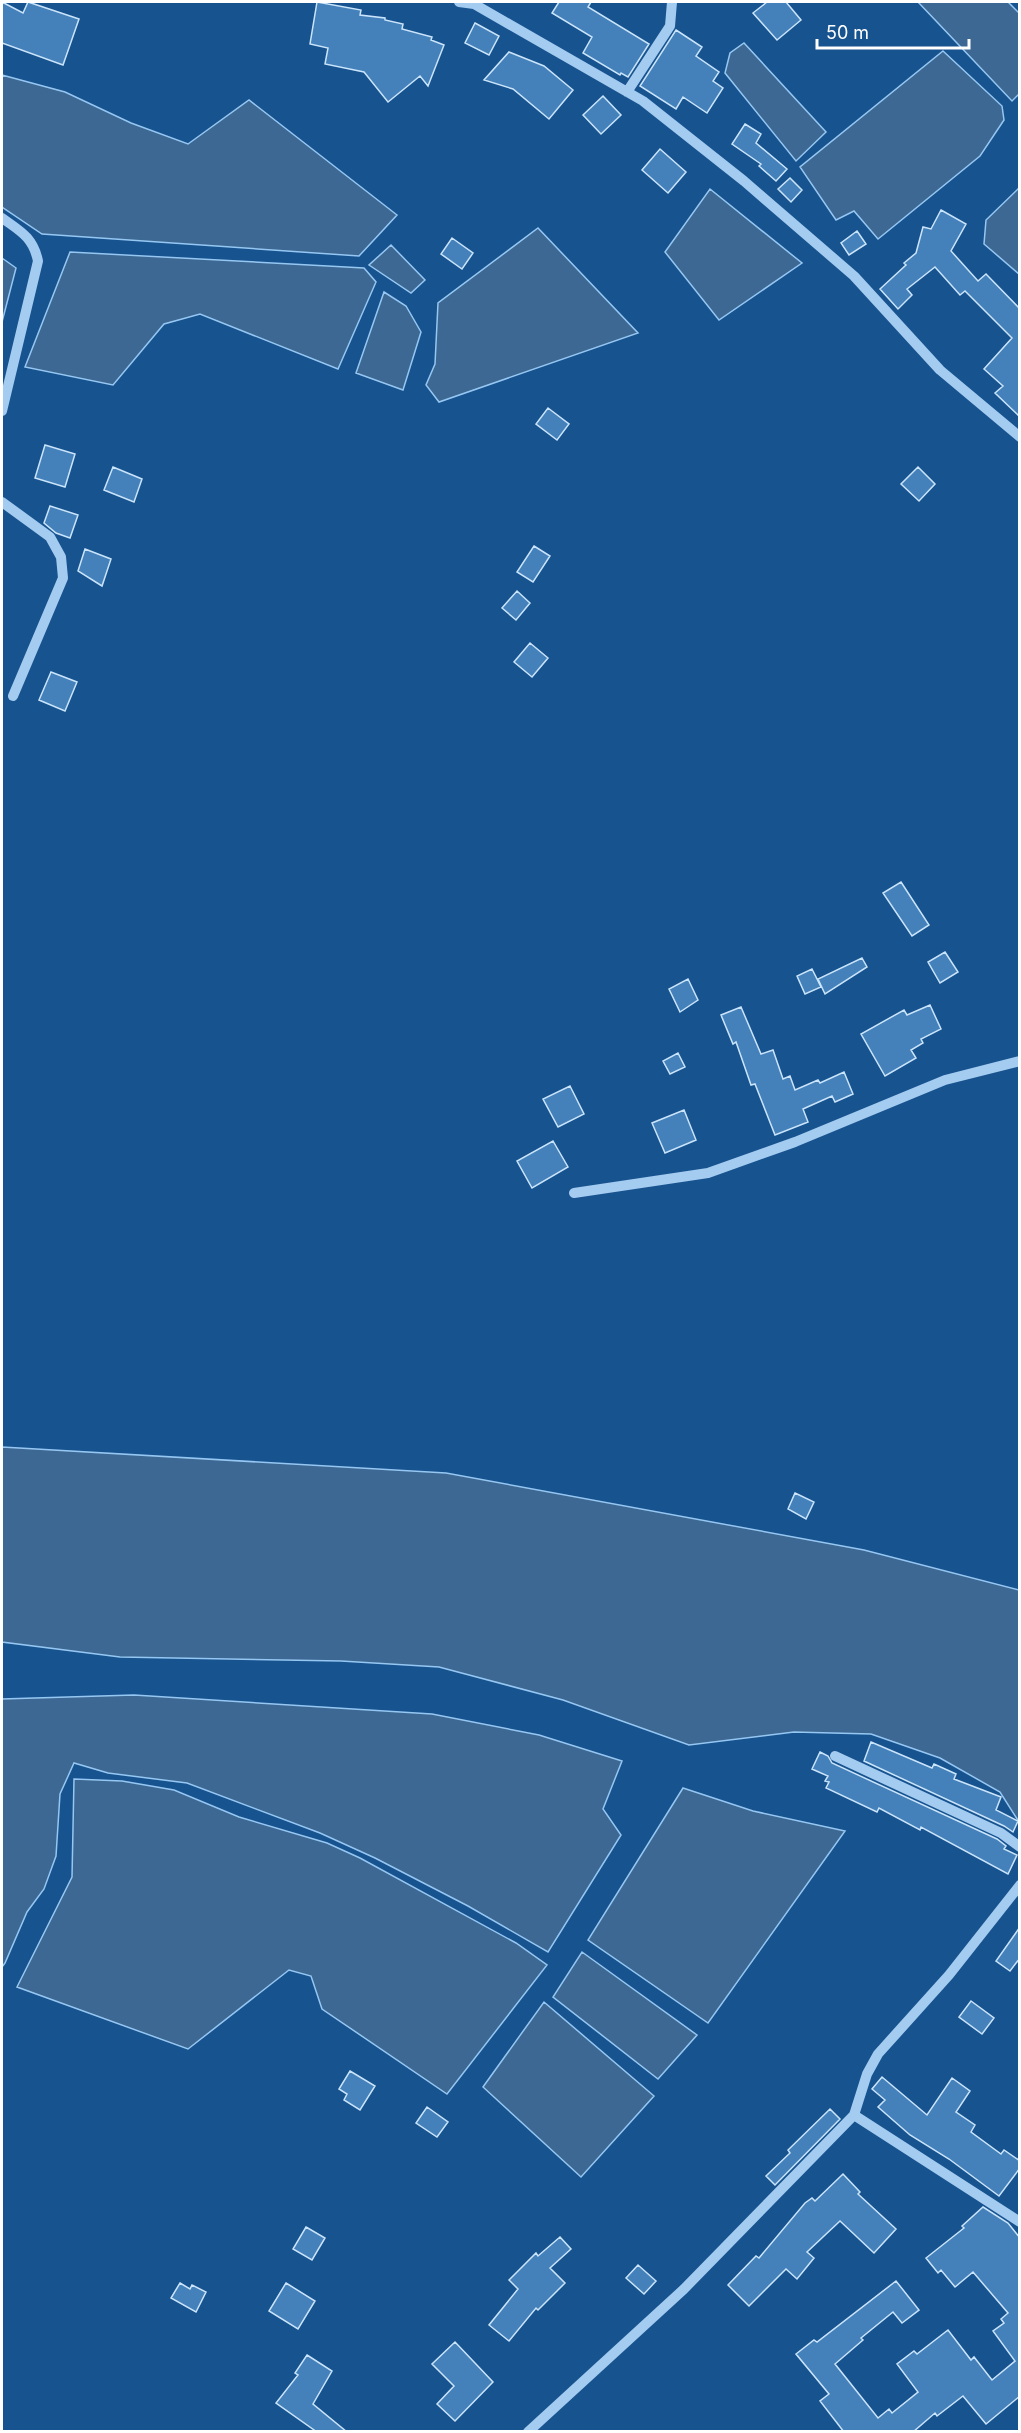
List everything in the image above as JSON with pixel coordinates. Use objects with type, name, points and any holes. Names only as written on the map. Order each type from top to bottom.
[{"type":"street","points":[[459,2],[474,4],[643,101],[744,181],[854,276],[940,370],[1020,437]]},
{"type":"street","points":[[627,92],[669,26],[672,2]]},
{"type":"street","points":[[2,218],[25,235],[35,247],[38,261],[2,411]]},
{"type":"street","points":[[2,502],[50,537],[61,557],[63,578],[13,696]]},
{"type":"street","points":[[574,1193],[708,1173],[795,1142],[945,1080],[1020,1061]]},
{"type":"street","points":[[835,1756],[1001,1833],[1020,1847]]},
{"type":"street","points":[[528,2432],[684,2289],[854,2115],[867,2074],[878,2054],[949,1975],[1020,1885]]},
{"type":"street","points":[[854,2115],[1020,2222]]},
{"type":"water","points":[[918,2],[1008,2],[1019,13],[1019,94],[1012,101]]},
{"type":"water","points":[[744,43],[826,132],[796,161],[725,73],[730,53]]},
{"type":"water","points":[[943,51],[1002,106],[1004,120],[980,156],[878,239],[854,211],[836,220],[800,167]]},
{"type":"water","points":[[2,75],[65,92],[131,123],[188,144],[249,100],[397,215],[359,256],[42,234],[2,207]]},
{"type":"water","points":[[1019,188],[1019,274],[984,244],[986,220]]},
{"type":"water","points":[[710,189],[802,263],[719,320],[665,252]]},
{"type":"water","points":[[538,228],[638,333],[439,402],[426,385],[435,364],[438,303]]},
{"type":"water","points":[[391,245],[425,280],[411,293],[369,265]]},
{"type":"water","points":[[70,252],[364,268],[376,282],[338,369],[200,314],[164,324],[113,385],[25,367]]},
{"type":"water","points":[[2,258],[16,268],[2,322]]},
{"type":"water","points":[[384,292],[406,306],[421,332],[403,390],[356,373]]},
{"type":"water","points":[[2,1447],[446,1473],[864,1550],[1019,1590],[1019,1822],[1000,1792],[940,1758],[871,1734],[794,1732],[689,1745],[563,1700],[439,1667],[341,1661],[120,1657],[2,1642]]},
{"type":"water","points":[[134,1695],[432,1714],[539,1735],[622,1761],[603,1809],[621,1835],[548,1952],[468,1906],[375,1858],[320,1833],[187,1783],[108,1773],[74,1763],[60,1794],[56,1856],[44,1889],[27,1912],[2,1967],[2,1699]]},
{"type":"water","points":[[74,1779],[122,1781],[174,1790],[239,1817],[327,1843],[360,1858],[516,1943],[547,1965],[447,2094],[322,2009],[311,1976],[289,1970],[188,2049],[17,1987],[72,1877]]},
{"type":"water","points":[[683,1788],[753,1811],[845,1831],[708,2023],[588,1940]]},
{"type":"water","points":[[582,1952],[697,2035],[658,2079],[553,1997]]},
{"type":"water","points":[[544,2002],[654,2096],[581,2177],[483,2087]]},
{"type":"building","points":[[2,2],[23,13],[28,2],[79,19],[63,65],[2,43]]},
{"type":"building","points":[[317,2],[361,10],[360,15],[385,18],[385,20],[403,24],[402,29],[432,37],[431,40],[444,45],[428,86],[420,76],[388,102],[364,72],[325,64],[328,48],[310,44]]},
{"type":"building","points":[[559,2],[591,2],[588,7],[649,44],[628,77],[621,73],[620,75],[583,53],[592,37],[552,13]]},
{"type":"building","points":[[767,2],[786,2],[801,20],[777,40],[753,13]]},
{"type":"building","points":[[475,23],[499,36],[489,55],[465,43]]},
{"type":"building","points":[[676,30],[702,47],[696,56],[719,72],[713,81],[723,88],[707,113],[683,97],[676,109],[640,86]]},
{"type":"building","points":[[509,52],[544,66],[573,90],[549,119],[513,89],[484,80]]},
{"type":"building","points":[[603,96],[621,115],[601,134],[583,115]]},
{"type":"building","points":[[745,124],[761,134],[756,143],[787,169],[776,181],[759,166],[761,164],[732,144]]},
{"type":"building","points":[[660,149],[686,172],[668,193],[642,170]]},
{"type":"building","points":[[790,178],[802,190],[791,202],[778,189]]},
{"type":"building","points":[[941,210],[966,224],[951,251],[978,281],[986,274],[1020,309],[1020,417],[995,393],[1003,386],[984,369],[1012,338],[965,291],[960,295],[935,267],[907,289],[912,295],[898,309],[880,289],[916,253],[923,227],[931,229]]},
{"type":"building","points":[[857,231],[866,244],[849,255],[841,243]]},
{"type":"building","points":[[452,238],[473,253],[462,269],[441,254]]},
{"type":"building","points":[[548,408],[569,424],[557,440],[536,424]]},
{"type":"building","points":[[45,445],[75,454],[65,487],[35,478]]},
{"type":"building","points":[[113,467],[142,479],[134,502],[104,490]]},
{"type":"building","points":[[918,467],[935,484],[919,501],[901,484]]},
{"type":"building","points":[[50,506],[78,515],[70,538],[56,533],[44,523]]},
{"type":"building","points":[[534,546],[550,556],[533,582],[517,572]]},
{"type":"building","points":[[85,549],[111,559],[102,586],[78,571]]},
{"type":"building","points":[[517,591],[530,603],[516,620],[502,608]]},
{"type":"building","points":[[530,643],[548,658],[532,677],[514,662]]},
{"type":"building","points":[[51,672],[77,682],[65,711],[39,700]]},
{"type":"building","points":[[901,882],[929,925],[912,936],[883,893]]},
{"type":"building","points":[[945,952],[958,972],[940,983],[928,962]]},
{"type":"building","points":[[862,958],[867,967],[825,994],[818,979]]},
{"type":"building","points":[[812,969],[821,987],[805,994],[797,976]]},
{"type":"building","points":[[688,979],[698,1000],[680,1012],[669,989]]},
{"type":"building","points":[[930,1005],[941,1029],[921,1039],[923,1043],[911,1050],[916,1058],[885,1076],[861,1034],[904,1010],[907,1015]]},
{"type":"building","points":[[741,1007],[761,1054],[773,1050],[783,1079],[790,1076],[795,1090],[818,1080],[820,1083],[844,1072],[853,1094],[835,1102],[832,1096],[803,1109],[808,1122],[775,1135],[755,1084],[751,1085],[736,1042],[733,1044],[721,1015]]},
{"type":"building","points":[[678,1053],[685,1067],[670,1074],[663,1061]]},
{"type":"building","points":[[570,1086],[584,1114],[558,1127],[543,1099]]},
{"type":"building","points":[[684,1110],[696,1140],[665,1153],[652,1123]]},
{"type":"building","points":[[553,1141],[568,1167],[532,1188],[517,1161]]},
{"type":"building","points":[[795,1493],[814,1502],[806,1519],[788,1509]]},
{"type":"building","points":[[871,1742],[932,1768],[934,1764],[956,1774],[954,1779],[1001,1797],[996,1810],[1018,1821],[1013,1832],[864,1761]]},
{"type":"building","points":[[820,1752],[828,1756],[832,1763],[997,1839],[1006,1846],[1004,1849],[1017,1855],[1008,1874],[921,1827],[920,1830],[879,1808],[877,1812],[826,1788],[829,1782],[825,1781],[828,1776],[812,1769]]},
{"type":"building","points":[[1020,1927],[1020,1958],[1010,1971],[996,1961]]},
{"type":"building","points":[[971,2001],[994,2018],[982,2034],[959,2017]]},
{"type":"building","points":[[350,2071],[375,2086],[360,2110],[344,2100],[347,2094],[339,2089]]},
{"type":"building","points":[[882,2077],[927,2115],[952,2078],[970,2091],[956,2112],[975,2125],[971,2132],[1001,2154],[1004,2150],[1020,2161],[1020,2168],[999,2196],[949,2159],[910,2135],[878,2107],[885,2100],[872,2089]]},
{"type":"building","points":[[427,2107],[448,2122],[437,2137],[416,2123]]},
{"type":"building","points":[[830,2109],[840,2119],[775,2185],[766,2176],[790,2153],[788,2150]]},
{"type":"building","points":[[843,2174],[860,2192],[858,2194],[896,2229],[874,2253],[840,2221],[807,2252],[814,2258],[797,2279],[786,2269],[749,2306],[728,2285],[756,2256],[759,2258],[805,2203],[812,2198],[815,2201]]},
{"type":"building","points":[[983,2207],[1008,2223],[1020,2238],[1020,2396],[986,2424],[963,2396],[937,2416],[935,2413],[913,2432],[844,2432],[820,2401],[829,2394],[796,2354],[814,2340],[817,2342],[896,2281],[919,2310],[902,2323],[893,2312],[861,2338],[863,2340],[835,2364],[878,2418],[889,2409],[892,2413],[918,2392],[897,2364],[914,2351],[917,2354],[948,2330],[971,2360],[974,2357],[992,2380],[1015,2361],[993,2331],[1004,2323],[1001,2319],[1008,2313],[973,2272],[955,2287],[941,2270],[938,2273],[926,2258],[964,2228],[962,2226]]},
{"type":"building","points":[[306,2227],[325,2238],[312,2260],[293,2249]]},
{"type":"building","points":[[560,2237],[571,2249],[550,2268],[565,2283],[538,2310],[536,2308],[509,2341],[489,2325],[518,2289],[509,2280],[536,2253],[538,2256]]},
{"type":"building","points":[[638,2265],[656,2281],[644,2294],[626,2278]]},
{"type":"building","points":[[180,2283],[190,2289],[192,2285],[206,2292],[196,2312],[171,2298]]},
{"type":"building","points":[[286,2283],[315,2301],[298,2329],[269,2311]]},
{"type":"building","points":[[455,2342],[493,2382],[455,2421],[437,2404],[454,2386],[432,2364]]},
{"type":"building","points":[[307,2355],[332,2371],[313,2404],[347,2432],[317,2432],[276,2403],[298,2375],[295,2373]]}]
